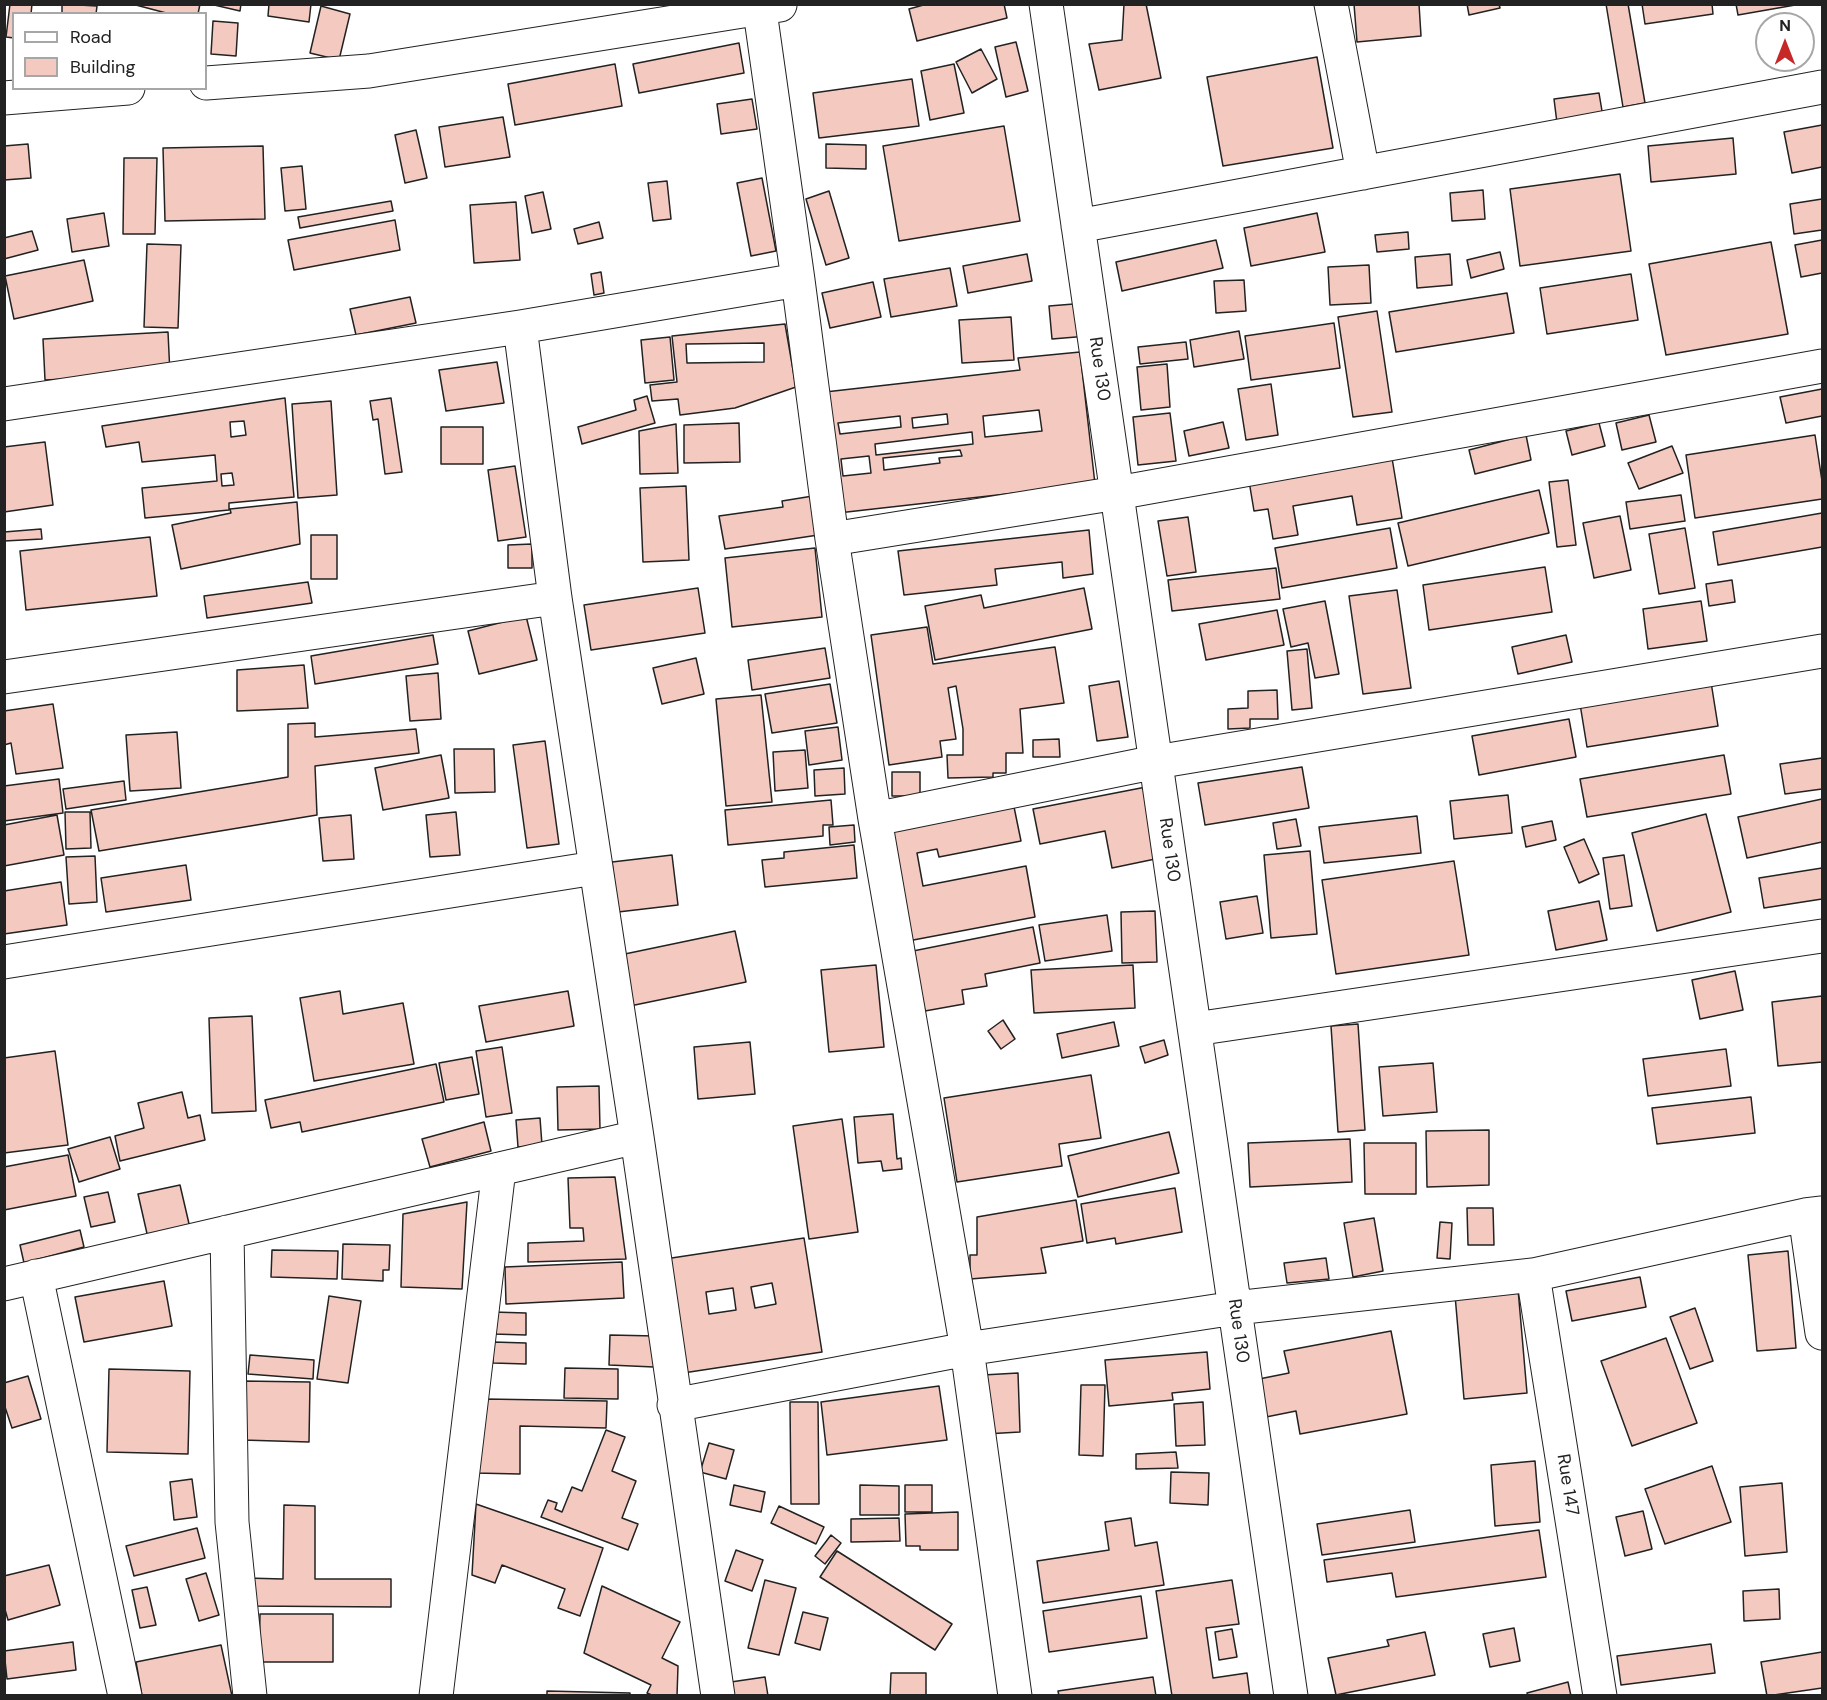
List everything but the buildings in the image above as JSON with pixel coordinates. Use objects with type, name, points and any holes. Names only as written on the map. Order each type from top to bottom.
[{"type":"street","name":"Rue 130","points":[[1046,4],[1291,1695]]},
{"type":"street","points":[[1331,4],[1364,173]]},
{"type":"street","points":[[207,83],[369,70],[766,6],[798,280],[832,539],[875,819],[967,1348],[1015,1695]]},
{"type":"street","points":[[1078,226],[1822,87]]},
{"type":"street","points":[[4,98],[103,90]]},
{"type":"street","points":[[4,404],[520,327],[798,280]]},
{"type":"street","points":[[520,327],[555,598],[637,1137],[674,1405],[718,1695]]},
{"type":"street","points":[[832,539],[1117,493],[1822,366]]},
{"type":"street","points":[[4,676],[555,598]]},
{"type":"street","points":[[875,819],[1156,762],[1822,651]]},
{"type":"street","points":[[4,962],[595,867]]},
{"type":"street","points":[[1195,1029],[1822,936]]},
{"type":"street","points":[[4,1284],[637,1137]]},
{"type":"street","points":[[436,1695],[499,1169]]},
{"type":"street","points":[[674,1405],[967,1348],[1235,1308],[1533,1275],[1814,1214],[1822,1333]]},
{"type":"street","points":[[226,1232],[232,1522],[250,1695]]},
{"type":"street","name":"Rue 147","points":[[1533,1275],[1600,1695]]},
{"type":"street","points":[[36,1276],[125,1695]]}]
